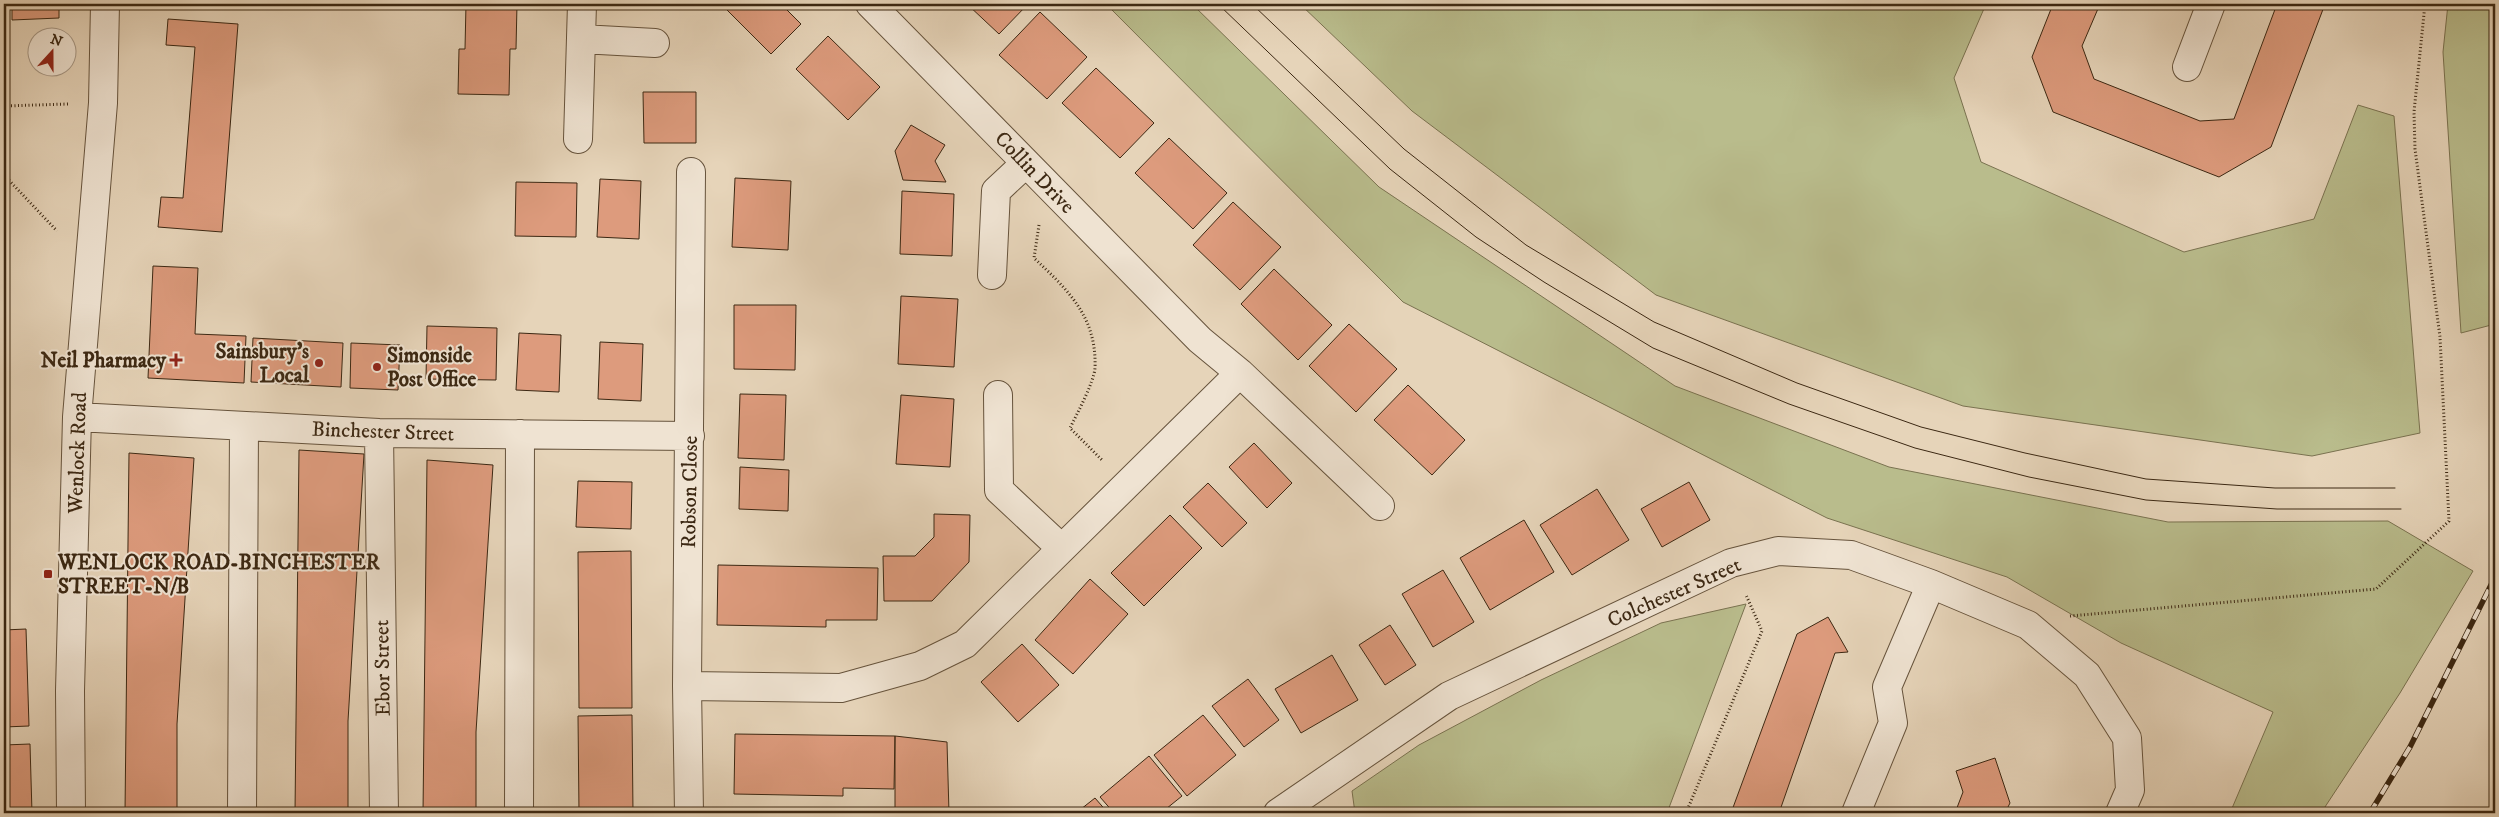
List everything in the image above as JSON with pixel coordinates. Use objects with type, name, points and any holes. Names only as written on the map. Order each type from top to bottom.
[{"type":"street","name":"Wenlock Road","points":[[71,813],[70,691],[77,416],[103,103],[104,4]]},
{"type":"street","points":[[578,139],[582,4]]},
{"type":"street","name":"Collin Drive","points":[[870,4],[1200,340],[1240,373],[1380,506]]},
{"type":"street","points":[[2187,67],[2211,4]]},
{"type":"street","points":[[581,39],[655,42]]},
{"type":"street","points":[[992,275],[996,191],[1026,163]]},
{"type":"street","name":"Robson Close","points":[[689,813],[688,686],[692,172]]},
{"type":"street","points":[[688,686],[841,688],[920,666],[965,644],[1240,373]]},
{"type":"street","points":[[998,395],[999,490],[1061,548]]},
{"type":"street","name":"Binchester Street","points":[[77,416],[379,433],[690,436]]},
{"type":"street","points":[[242,813],[244,426]]},
{"type":"street","name":"Ebor Street","points":[[379,433],[384,813]]},
{"type":"street","points":[[519,813],[520,434]]},
{"type":"street","name":"Colchester Street","points":[[1289,810],[1449,696],[1731,563],[1778,551],[1851,555],[1931,584],[2028,625],[2086,675],[2127,738],[2130,790],[2120,813]]},
{"type":"street","points":[[1856,813],[1893,723],[1887,687],[1931,584]]},
{"type":"path","points":[[2028,625],[2059,617],[2376,589],[2449,521],[2440,337],[2416,150],[2414,112],[2425,4]]},
{"type":"path","points":[[4,106],[103,103]]},
{"type":"path","points":[[4,176],[89,265]]},
{"type":"path","points":[[1044,182],[1034,258],[1069,291],[1090,324],[1095,369],[1080,409],[1070,428],[1126,485]]},
{"type":"path","points":[[1686,813],[1762,631],[1731,563]]},
{"type":"green space","points":[[1106,4],[1192,4],[1379,187],[1675,386],[1889,467],[2168,522],[2388,521],[2473,571],[2400,693],[2321,813],[2230,813],[2273,712],[2121,643],[2007,577],[1827,518],[1403,302]]},
{"type":"green space","points":[[1300,4],[1986,4],[1954,78],[1981,162],[2184,252],[2314,219],[2358,105],[2394,116],[2420,433],[2312,456],[1963,406],[1656,295],[1412,111]]},
{"type":"green space","points":[[2448,4],[2495,4],[2495,324],[2461,333],[2443,52]]},
{"type":"green space","points":[[1746,604],[1667,813],[1355,813],[1352,791],[1419,745],[1541,680],[1661,623]]},
{"type":"building","points":[[12,4],[59,4],[59,18],[12,20]]},
{"type":"building","points":[[466,4],[517,4],[516,49],[510,49],[509,95],[458,94],[459,49],[465,49]]},
{"type":"building","points":[[729,4],[781,4],[801,24],[771,54],[725,8]]},
{"type":"building","points":[[967,4],[1028,4],[999,34]]},
{"type":"building","points":[[2053,4],[2100,4],[2082,46],[2094,79],[2200,121],[2234,119],[2277,4],[2325,4],[2271,147],[2219,177],[2053,112],[2032,57]]},
{"type":"building","points":[[1040,12],[1087,57],[1047,99],[999,55]]},
{"type":"building","points":[[168,19],[238,24],[222,232],[158,227],[161,197],[183,198],[195,47],[166,45]]},
{"type":"building","points":[[828,36],[880,87],[848,120],[796,69]]},
{"type":"building","points":[[1096,68],[1154,123],[1120,158],[1062,103]]},
{"type":"building","points":[[643,92],[696,92],[696,143],[644,143]]},
{"type":"building","points":[[911,125],[945,145],[935,161],[946,182],[903,180],[895,151]]},
{"type":"building","points":[[1169,138],[1227,193],[1193,229],[1135,173]]},
{"type":"building","points":[[735,178],[791,181],[788,250],[732,247]]},
{"type":"building","points":[[600,179],[641,181],[639,239],[597,237]]},
{"type":"building","points":[[516,182],[577,183],[576,237],[515,236]]},
{"type":"building","points":[[902,191],[954,194],[952,256],[900,254]]},
{"type":"building","points":[[1233,202],[1281,247],[1240,290],[1193,245]]},
{"type":"building","points":[[153,266],[198,268],[195,334],[246,336],[244,383],[148,378]]},
{"type":"building","points":[[1274,269],[1332,325],[1298,360],[1241,304]]},
{"type":"building","points":[[901,296],[958,299],[954,367],[898,364]]},
{"type":"building","points":[[734,305],[796,305],[795,370],[734,369]]},
{"type":"building","points":[[1349,324],[1397,369],[1356,412],[1309,366]]},
{"type":"building","points":[[427,326],[497,328],[496,380],[426,379]]},
{"type":"building","points":[[519,333],[561,335],[559,392],[516,390]]},
{"type":"building","points":[[253,338],[343,343],[341,387],[251,382]]},
{"type":"building","points":[[600,342],[643,344],[641,401],[598,399]]},
{"type":"building","points":[[351,343],[400,345],[398,390],[350,388]]},
{"type":"building","points":[[1408,385],[1465,440],[1432,475],[1374,420]]},
{"type":"building","points":[[740,394],[786,395],[784,460],[738,458]]},
{"type":"building","points":[[901,395],[954,399],[950,467],[896,464]]},
{"type":"building","points":[[1254,443],[1292,483],[1267,508],[1229,467]]},
{"type":"building","points":[[299,450],[364,454],[348,721],[348,813],[295,813]]},
{"type":"building","points":[[129,453],[194,458],[177,724],[177,813],[125,813]]},
{"type":"building","points":[[427,460],[493,465],[476,732],[476,813],[423,813]]},
{"type":"building","points":[[740,467],[789,470],[788,511],[739,509]]},
{"type":"building","points":[[578,481],[632,482],[631,529],[576,527]]},
{"type":"building","points":[[1689,482],[1710,520],[1662,547],[1641,509]]},
{"type":"building","points":[[1208,483],[1247,523],[1222,547],[1183,507]]},
{"type":"building","points":[[1597,489],[1629,540],[1572,575],[1540,525]]},
{"type":"building","points":[[934,514],[970,515],[969,562],[932,601],[884,601],[883,556],[915,556],[934,537]]},
{"type":"building","points":[[1170,515],[1202,548],[1144,606],[1111,573]]},
{"type":"building","points":[[1524,520],[1554,572],[1490,610],[1460,558]]},
{"type":"building","points":[[631,551],[632,708],[579,708],[578,552]]},
{"type":"building","points":[[718,565],[878,568],[877,620],[826,620],[826,627],[717,625]]},
{"type":"building","points":[[1443,570],[1474,622],[1433,647],[1402,594]]},
{"type":"building","points":[[1090,579],[1128,614],[1073,674],[1035,640]]},
{"type":"building","points":[[1828,617],[1848,652],[1835,653],[1779,813],[1731,813],[1797,634]]},
{"type":"building","points":[[1390,625],[1416,665],[1385,685],[1359,645]]},
{"type":"building","points":[[26,629],[29,726],[4,727],[4,630]]},
{"type":"building","points":[[1022,644],[1059,685],[1018,722],[981,682]]},
{"type":"building","points":[[1332,655],[1358,700],[1301,733],[1275,689]]},
{"type":"building","points":[[1248,679],[1279,720],[1244,747],[1212,706]]},
{"type":"building","points":[[632,715],[633,813],[579,813],[578,716]]},
{"type":"building","points":[[1203,715],[1236,755],[1187,796],[1154,755]]},
{"type":"building","points":[[735,734],[895,736],[894,789],[843,788],[843,796],[734,794]]},
{"type":"building","points":[[895,736],[947,742],[949,813],[895,813]]},
{"type":"building","points":[[30,744],[32,813],[4,813],[4,745]]},
{"type":"building","points":[[1149,756],[1182,796],[1161,813],[1114,813],[1100,797]]},
{"type":"building","points":[[1995,758],[2010,803],[2005,813],[1955,813],[1963,792],[1956,771]]},
{"type":"building","points":[[1095,798],[1108,813],[1076,813]]},
{"type":"tram line","points":[[1218,4],[1390,169],[1476,237],[1544,282],[1653,348],[1789,404],[1915,448],[2029,477],[2146,500],[2277,509],[2401,509]]},
{"type":"tram line","points":[[1252,4],[1404,149],[1526,245],[1654,322],[1797,383],[1921,427],[2025,453],[2146,479],[2275,488],[2395,488]]},
{"type":"railway","points":[[2370,813],[2410,747],[2495,577]]},
{"type":"place","name":"Neil Pharmacy","points":[[176,360]]},
{"type":"place","name":"Sainsbury's Local","points":[[319,363]]},
{"type":"place","name":"Simonside Post Office","points":[[377,367]]},
{"type":"place","name":"WENLOCK ROAD-BINCHESTER STREET-N/B","points":[[48,574]]}]
